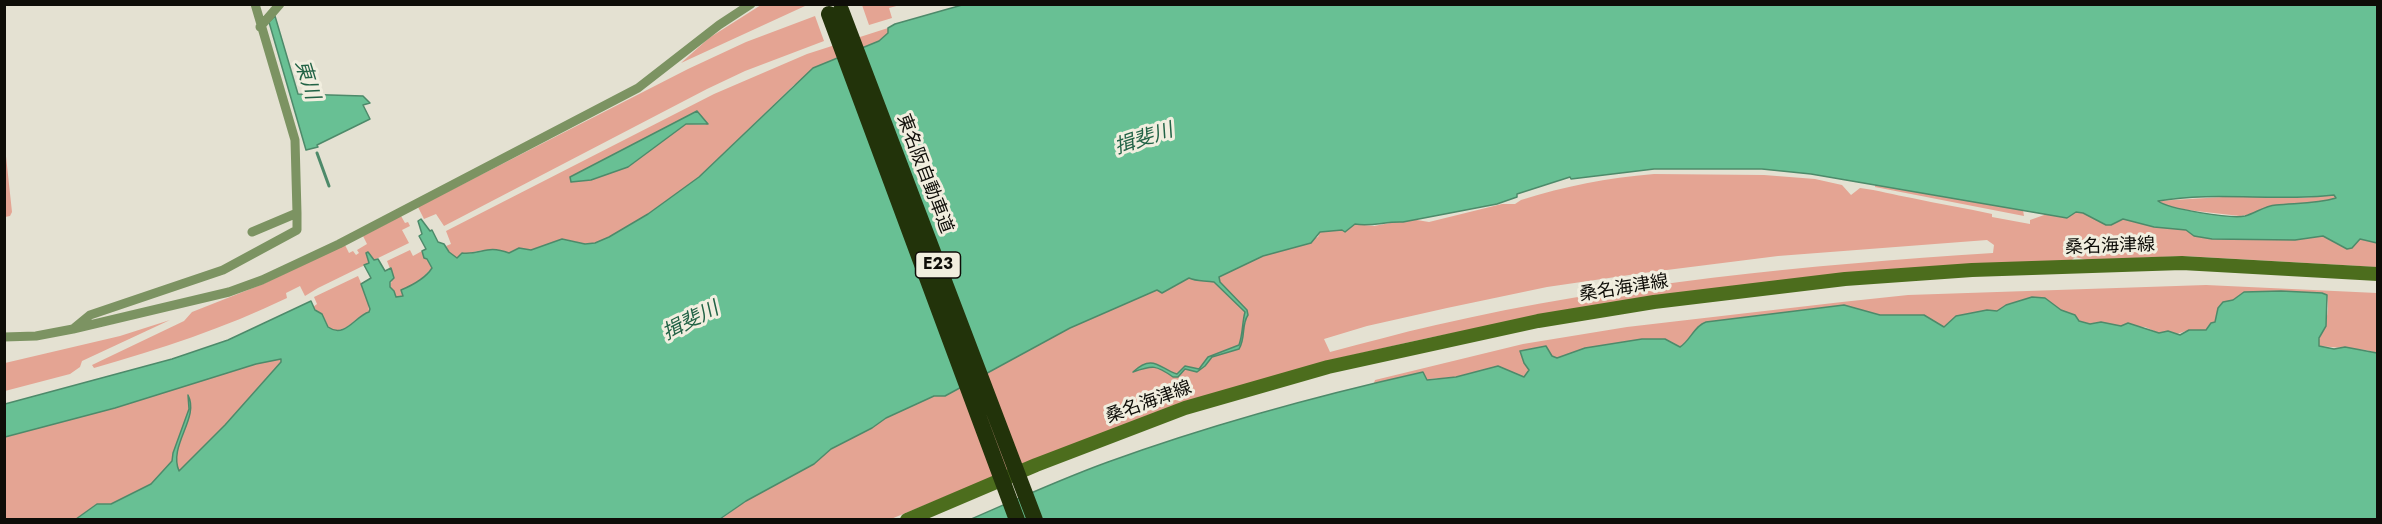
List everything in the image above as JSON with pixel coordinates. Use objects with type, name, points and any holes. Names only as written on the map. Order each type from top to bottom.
[{"type":"highway","name":"東名阪自動車道","points":[[1017,519],[835,12],[1035,519]]},
{"type":"main road","name":"桑名海津線","points":[[907,519],[1036,465],[1185,408],[1329,367],[1538,321],[1654,302],[1845,279],[1972,270],[2182,263],[2378,274]]},
{"type":"street","points":[[73,329],[90,315],[223,270],[297,231],[295,140],[256,9],[266,4]]},
{"type":"street","points":[[260,27],[280,4]]},
{"type":"street","points":[[4,337],[36,336],[73,329],[229,292],[262,280],[339,244],[638,88],[719,25],[751,4]]},
{"type":"street","points":[[252,232],[297,213]]},
{"type":"shaded area","points":[[862,4],[900,5],[889,8],[892,18],[869,25]]},
{"type":"shaded area","points":[[761,5],[805,6],[681,63],[709,38]]},
{"type":"shaded area","points":[[815,16],[824,41],[745,71],[707,89],[444,226],[436,214],[424,219],[418,207],[688,69],[746,42]]},
{"type":"shaded area","points":[[888,28],[888,33],[879,41],[794,85],[699,177],[648,214],[609,237],[595,243],[585,244],[562,239],[531,250],[516,249],[509,253],[482,250],[468,253],[457,259],[449,252],[446,246],[451,244],[446,231],[714,94],[807,54]],"holes":[[[697,111],[706,125],[686,124],[628,167],[591,180],[571,182]]]},
{"type":"shaded area","points":[[5,147],[12,212],[10,216],[5,217]]},
{"type":"shaded area","points":[[1654,174],[1764,175],[1815,179],[1842,185],[1851,195],[1860,188],[1867,189],[2030,224],[2030,220],[2047,214],[2067,218],[2076,212],[2083,213],[2106,225],[2123,219],[2154,227],[2312,235],[2377,235],[2377,267],[2184,256],[2087,260],[2075,257],[2071,261],[1536,317],[1326,361],[976,484],[891,519],[720,520],[746,501],[814,464],[831,449],[872,428],[886,418],[934,396],[945,396],[1070,328],[1157,290],[1177,285],[1189,278],[1198,281],[1214,279],[1263,256],[1318,237],[1320,232],[1355,224],[1374,226],[1411,219],[1429,222],[1502,204],[1515,204],[1521,200],[1570,187]],"holes":[[[1987,240],[1994,245],[1993,253],[1783,270],[1574,298],[1436,325],[1330,352],[1324,339],[1367,326],[1547,287],[1643,273],[1778,256]]]},
{"type":"shaded area","points":[[1875,185],[2023,210],[2024,216],[1875,187]]},
{"type":"shaded area","points":[[2334,195],[2378,196],[2240,216],[2187,210],[2164,205],[2157,201],[2239,196],[2302,198]]},
{"type":"shaded area","points":[[401,216],[410,226],[402,230],[409,243],[374,260],[368,253],[366,254],[369,263],[305,296],[300,286],[286,293],[287,298],[216,328],[119,361],[94,368],[92,365],[184,321],[192,312],[263,284],[345,245],[349,253],[353,251],[356,255],[359,253],[357,250],[367,244],[363,236]]},
{"type":"shaded area","points":[[410,250],[413,256],[422,251],[432,268],[416,284],[401,290],[403,296],[396,297],[390,287],[393,276],[387,261]]},
{"type":"shaded area","points":[[358,276],[368,299],[369,312],[348,326],[332,331],[323,316],[313,307],[317,304],[314,297]]},
{"type":"shaded area","points":[[2206,285],[2377,293],[2377,353],[2319,346],[2318,342],[2328,309],[2327,296],[2322,293],[2244,292],[2233,300],[2223,302],[2218,308],[2215,322],[2205,330],[2186,331],[2174,335],[2159,333],[2145,327],[2090,324],[2078,321],[2075,315],[2061,310],[2045,298],[2032,297],[1997,311],[1987,310],[1956,316],[1944,327],[1924,315],[1880,315],[1862,310],[1760,316],[1706,322],[1680,347],[1665,339],[1642,339],[1585,348],[1557,358],[1552,356],[1524,363],[1529,370],[1524,377],[1498,366],[1456,377],[1374,383],[1375,380],[1523,344],[1627,327],[1908,295]]},
{"type":"shaded area","points":[[170,320],[82,361],[80,367],[70,374],[5,391],[5,363],[120,336]]},
{"type":"shaded area","points":[[281,359],[281,362],[225,425],[179,472],[177,453],[189,410],[172,461],[151,485],[111,504],[97,504],[76,519],[5,520],[5,437],[115,408],[256,364]]},
{"type":"water","name":"揖斐川","points":[[962,5],[2377,5],[2377,243],[2360,239],[2352,248],[2347,249],[2323,236],[2295,240],[2212,239],[2194,236],[2186,230],[2154,227],[2123,219],[2106,225],[2083,213],[2076,212],[2067,218],[1811,174],[1762,169],[1654,169],[1571,179],[1570,177],[1517,194],[1517,197],[1497,204],[1403,222],[1355,224],[1345,232],[1342,230],[1320,232],[1311,243],[1263,256],[1219,277],[1220,282],[1247,310],[1248,315],[1239,349],[1212,357],[1197,372],[1185,369],[1178,377],[1173,377],[1154,367],[1133,372],[1140,366],[1151,363],[1177,374],[1185,366],[1199,369],[1208,357],[1239,345],[1245,312],[1214,282],[1189,278],[1162,293],[1157,290],[1070,328],[945,396],[934,396],[886,418],[872,428],[831,449],[814,464],[746,501],[720,519],[76,519],[97,504],[111,504],[151,484],[172,461],[189,409],[188,395],[191,404],[190,413],[177,451],[179,471],[225,425],[281,362],[281,359],[256,364],[115,408],[5,437],[5,404],[172,359],[228,340],[311,301],[315,310],[322,314],[328,327],[334,330],[345,329],[370,309],[361,284],[371,278],[364,265],[369,263],[366,253],[368,252],[374,260],[378,259],[385,271],[391,268],[394,278],[390,282],[390,287],[396,297],[403,296],[401,290],[418,281],[432,268],[424,258],[422,251],[426,249],[419,236],[422,234],[418,221],[421,219],[430,231],[432,230],[438,242],[444,244],[457,258],[462,253],[495,249],[509,253],[519,248],[531,250],[562,239],[585,244],[595,243],[609,237],[648,214],[699,177],[813,68],[879,41],[888,33],[888,28]],"holes":[[[2334,195],[2336,198],[2272,206],[2238,217],[2186,210],[2158,201],[2202,197]]]},
{"type":"water","points":[[275,16],[298,94],[363,96],[370,103],[363,105],[370,119],[317,145],[318,147],[306,150],[269,22]]},
{"type":"water","points":[[697,111],[708,124],[686,124],[628,167],[591,180],[571,182],[570,177]]},
{"type":"water","points":[[2281,291],[2327,295],[2326,326],[2319,338],[2319,346],[2334,349],[2345,347],[2377,353],[2377,519],[969,520],[1073,475],[1146,448],[1343,391],[1423,372],[1427,380],[1456,377],[1498,366],[1524,377],[1529,370],[1520,351],[1546,346],[1552,356],[1557,358],[1585,348],[1642,339],[1665,339],[1680,347],[1699,326],[1706,322],[1844,305],[1880,315],[1924,315],[1944,327],[1956,316],[1987,310],[1997,311],[2006,305],[2032,297],[2045,298],[2061,310],[2075,315],[2079,321],[2090,324],[2101,322],[2121,326],[2128,323],[2159,333],[2168,331],[2180,335],[2189,330],[2206,330],[2211,323],[2215,322],[2218,308],[2223,302],[2233,300],[2244,292]]},
{"type":"waterway","name":"東川","points":[[317,153],[329,186]]}]
